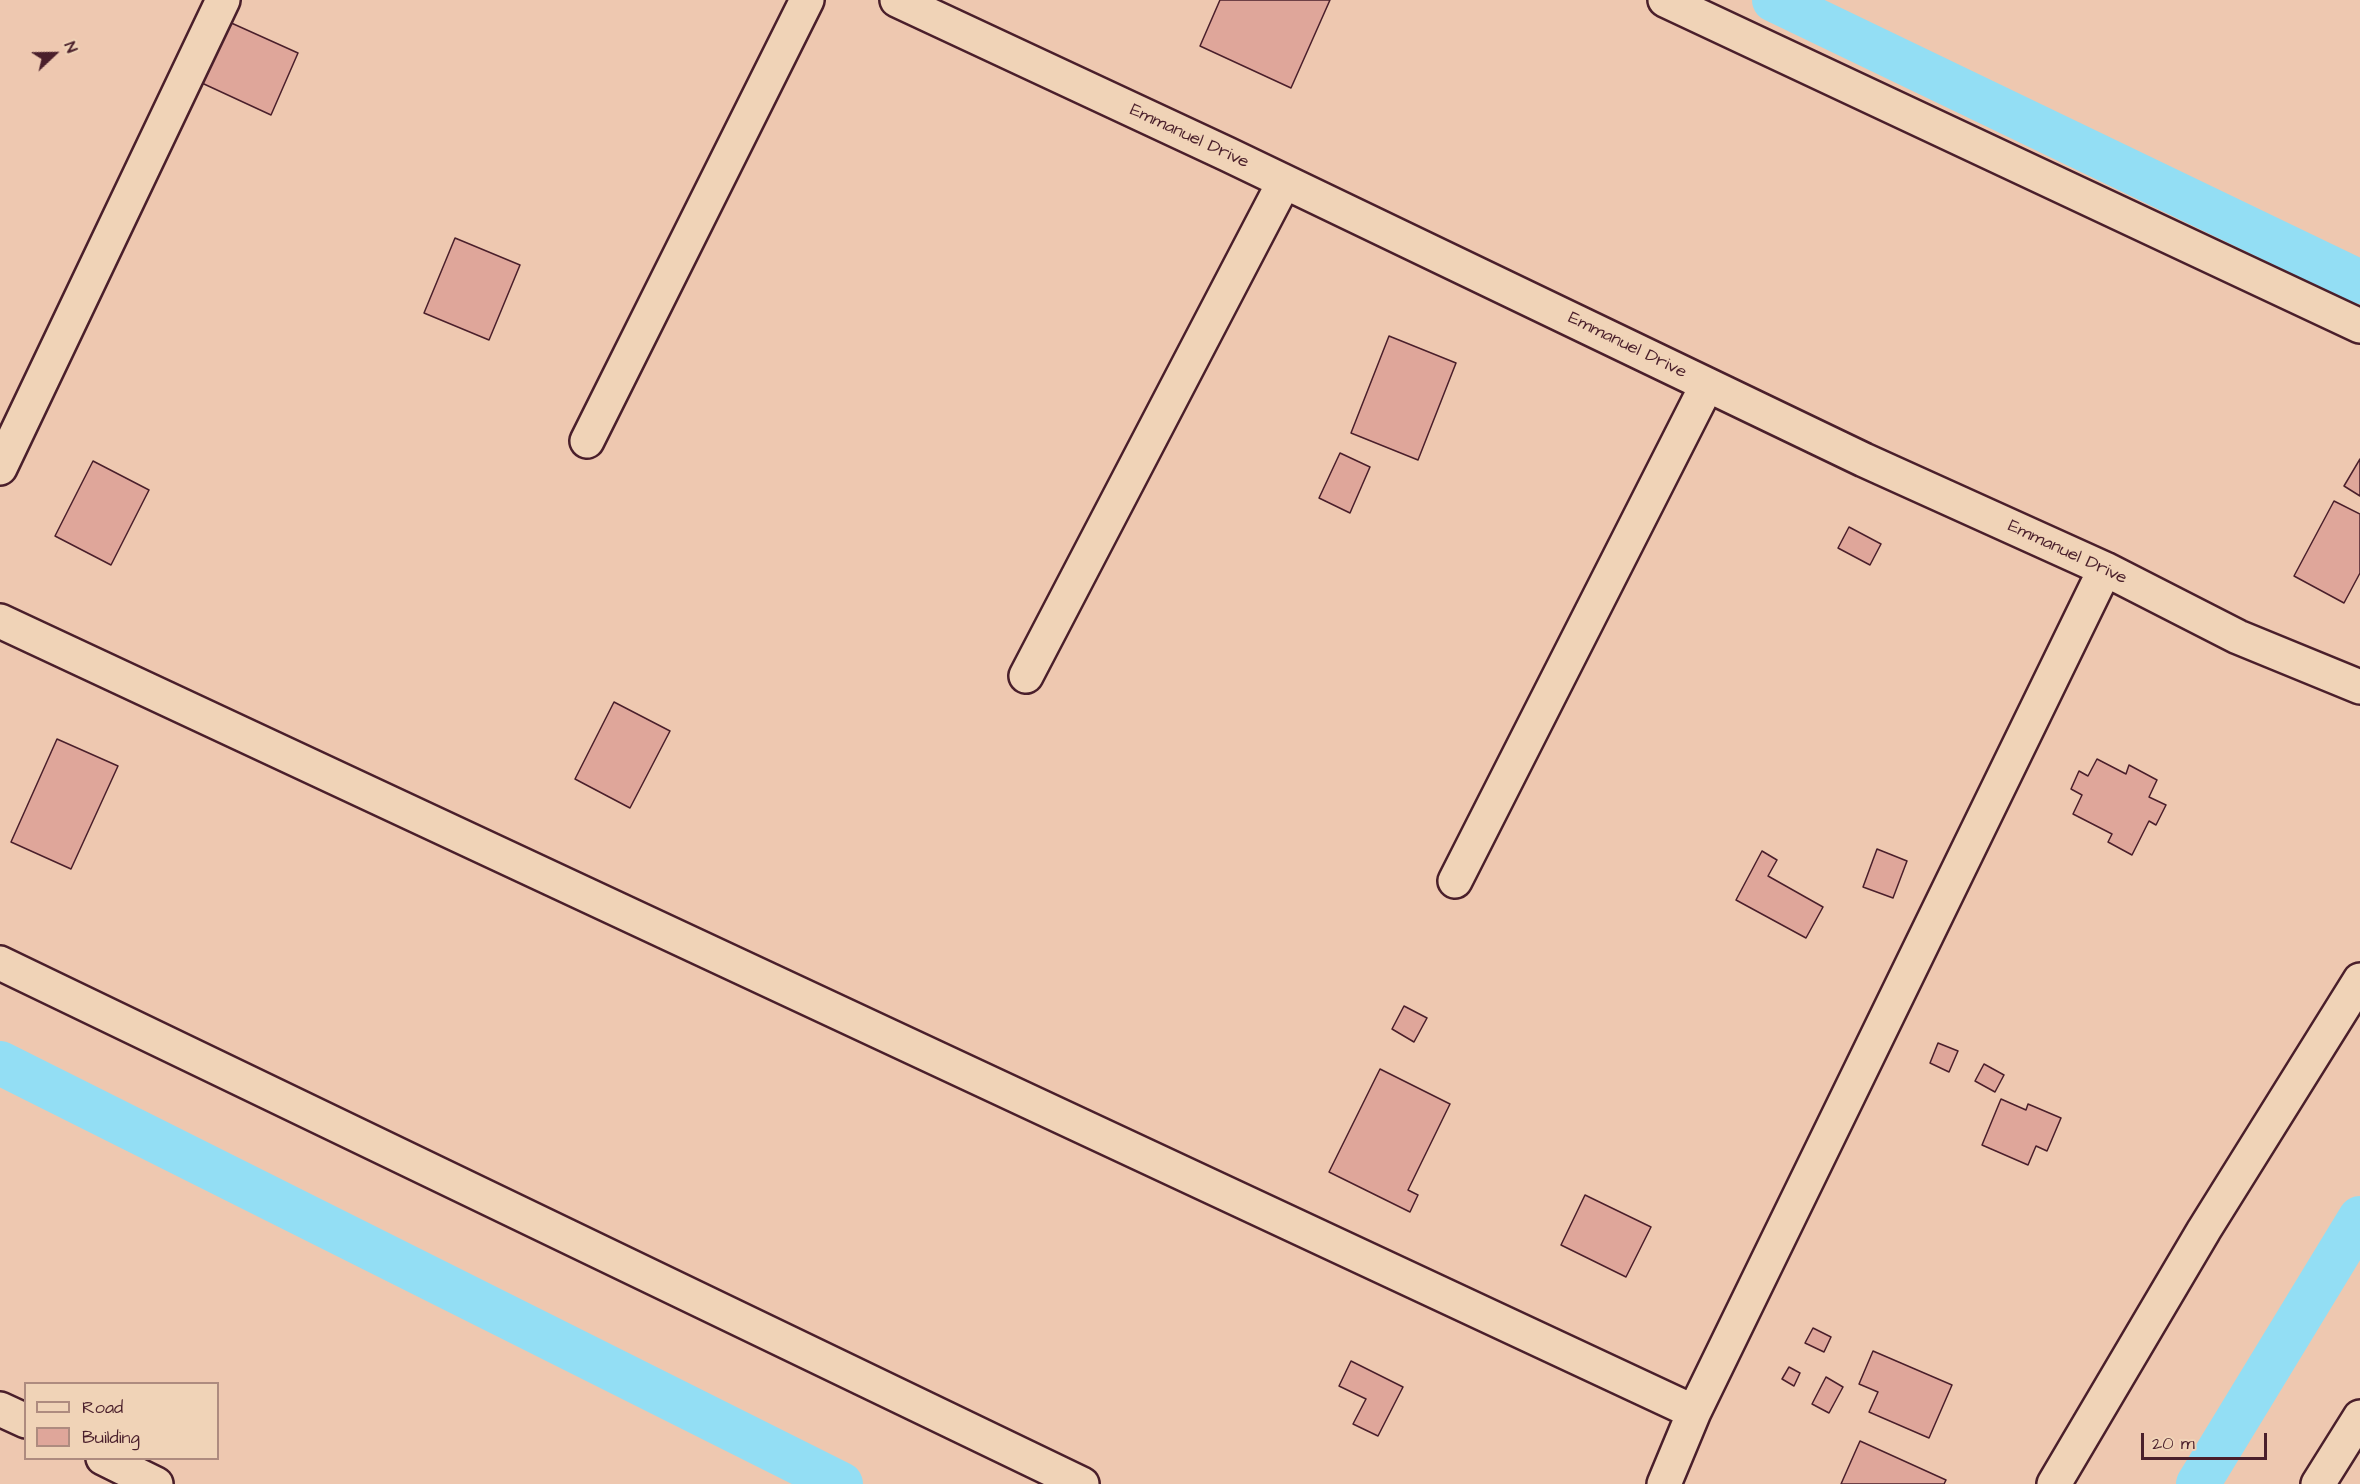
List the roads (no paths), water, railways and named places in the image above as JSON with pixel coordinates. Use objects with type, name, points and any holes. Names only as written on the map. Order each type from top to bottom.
[{"type":"street","points":[[0,468],[223,0]]},
{"type":"street","points":[[587,441],[807,0]]},
{"type":"street","name":"Emmanuel Drive","points":[[897,0],[1284,182],[1864,460],[2105,569],[2238,637],[2360,687]]},
{"type":"street","points":[[1665,0],[2360,326]]},
{"type":"street","points":[[1026,676],[1284,182]]},
{"type":"street","points":[[1455,880],[1707,385]]},
{"type":"street","points":[[1664,1484],[1694,1412],[2105,569]]},
{"type":"street","points":[[0,621],[1694,1412]]},
{"type":"street","points":[[0,963],[1082,1484]]},
{"type":"street","points":[[2054,1484],[2204,1230],[2360,980]]},
{"type":"street","points":[[0,1409],[24,1420]]},
{"type":"street","points":[[2318,1484],[2360,1416]]},
{"type":"street","points":[[107,1460],[156,1484]]},
{"type":"waterway","points":[[1774,0],[2360,282]]},
{"type":"waterway","points":[[0,1063],[841,1484]]},
{"type":"waterway","points":[[2198,1484],[2360,1218]]}]
